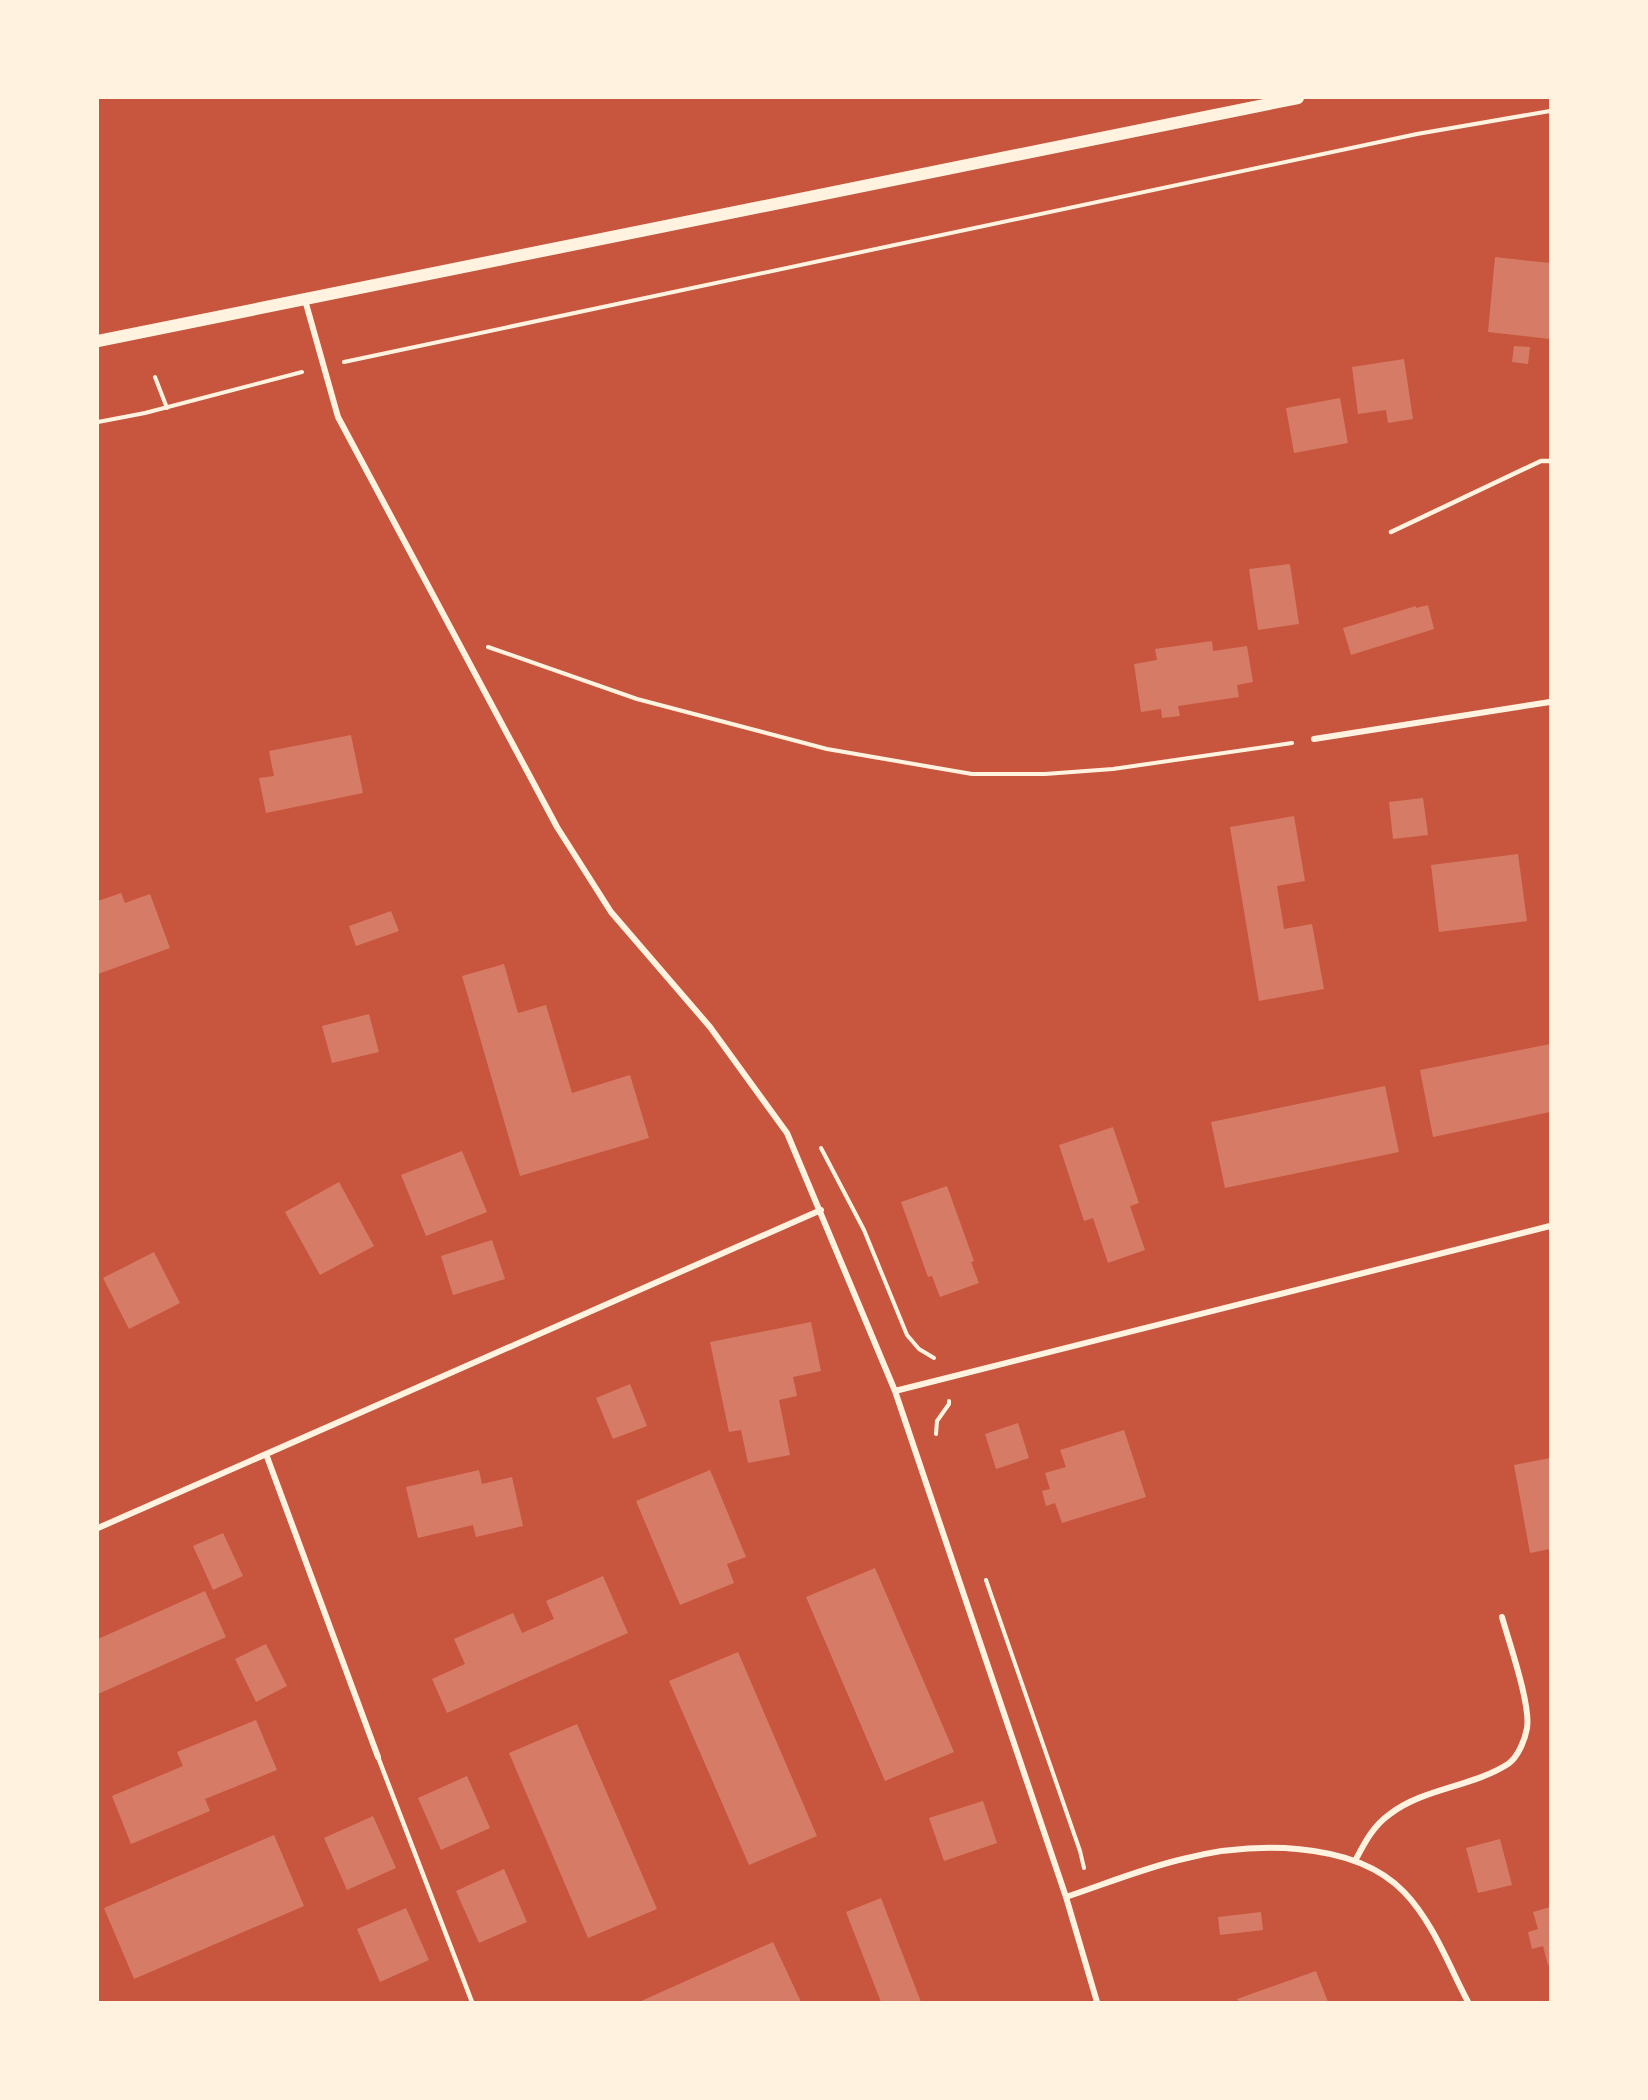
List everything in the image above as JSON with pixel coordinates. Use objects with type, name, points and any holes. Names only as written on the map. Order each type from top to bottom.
[{"type":"main road","points":[[98,341],[1298,98]]},
{"type":"street","points":[[305,300],[338,417],[557,827],[611,912],[710,1027],[788,1133],[895,1391],[1066,1897],[1097,2002]]},
{"type":"street","points":[[1314,740],[1551,702]]},
{"type":"street","points":[[98,1528],[820,1210]]},
{"type":"street","points":[[895,1391],[1551,1226]]},
{"type":"street","points":[[266,1454],[378,1756]]},
{"type":"street","points":[[1355,1861],[1371,1831],[1390,1813],[1410,1802],[1510,1762],[1521,1746],[1527,1727],[1526,1707],[1502,1617]]},
{"type":"street","points":[[1066,1897],[1183,1859],[1215,1853],[1252,1849],[1291,1849],[1325,1853],[1355,1861],[1382,1872],[1404,1892],[1424,1916],[1468,2002]]},
{"type":"lane","points":[[1391,532],[1541,462],[1551,461]]},
{"type":"lane","points":[[378,1756],[472,2002]]},
{"type":"path","points":[[98,422],[167,408],[322,366],[1406,136],[1551,111]]},
{"type":"path","points":[[155,377],[167,408]]},
{"type":"path","points":[[454,636],[637,699],[827,749],[972,774],[1045,774],[1113,769],[1314,740]]},
{"type":"path","points":[[788,1133],[807,1130],[819,1144],[864,1230],[907,1335],[919,1349],[936,1359]]},
{"type":"path","points":[[936,1437],[937,1421],[950,1404]]},
{"type":"path","points":[[985,1576],[1085,1870]]},
{"type":"building","points":[[1495,257],[1550,263],[1550,339],[1488,332]]},
{"type":"building","points":[[1514,346],[1530,347],[1528,364],[1512,362]]},
{"type":"building","points":[[1404,359],[1413,419],[1388,423],[1386,410],[1358,414],[1352,367]]},
{"type":"building","points":[[1340,398],[1348,443],[1294,453],[1286,408]]},
{"type":"building","points":[[1290,564],[1299,624],[1258,630],[1249,569]]},
{"type":"building","points":[[1428,605],[1434,629],[1351,655],[1343,628],[1416,606],[1416,608]]},
{"type":"building","points":[[1212,641],[1213,651],[1247,646],[1253,682],[1237,685],[1239,697],[1178,706],[1180,716],[1162,718],[1161,709],[1141,712],[1134,664],[1157,660],[1155,649]]},
{"type":"building","points":[[351,735],[363,793],[266,813],[259,778],[274,776],[269,751]]},
{"type":"building","points":[[1423,798],[1428,835],[1393,839],[1389,802]]},
{"type":"building","points":[[1294,816],[1305,881],[1277,886],[1284,929],[1312,924],[1324,989],[1259,1001],[1230,827]]},
{"type":"building","points":[[1518,854],[1527,921],[1439,932],[1431,865]]},
{"type":"building","points":[[121,893],[125,903],[150,894],[170,948],[98,974],[98,901]]},
{"type":"building","points":[[391,911],[399,931],[356,946],[349,926]]},
{"type":"building","points":[[504,964],[518,1013],[546,1005],[572,1093],[630,1075],[649,1138],[520,1176],[462,976]]},
{"type":"building","points":[[369,1014],[379,1052],[332,1063],[322,1026]]},
{"type":"building","points":[[1550,1044],[1550,1112],[1433,1137],[1420,1070]]},
{"type":"building","points":[[1385,1086],[1399,1152],[1225,1188],[1211,1122]]},
{"type":"building","points":[[1113,1127],[1139,1203],[1130,1206],[1145,1250],[1108,1263],[1093,1218],[1084,1221],[1059,1145]]},
{"type":"building","points":[[462,1151],[487,1212],[426,1236],[401,1175]]},
{"type":"building","points":[[339,1182],[374,1246],[320,1275],[285,1212]]},
{"type":"building","points":[[947,1186],[974,1261],[971,1262],[979,1283],[940,1297],[932,1276],[928,1277],[901,1202]]},
{"type":"building","points":[[492,1240],[505,1279],[453,1295],[441,1256]]},
{"type":"building","points":[[154,1252],[180,1303],[129,1329],[103,1278]]},
{"type":"building","points":[[811,1322],[821,1371],[793,1377],[797,1396],[779,1400],[790,1455],[748,1463],[741,1430],[729,1432],[710,1342]]},
{"type":"building","points":[[630,1384],[647,1426],[613,1439],[596,1398]]},
{"type":"building","points":[[1018,1423],[1029,1458],[996,1469],[985,1434]]},
{"type":"building","points":[[1124,1430],[1146,1497],[1062,1523],[1055,1503],[1046,1506],[1042,1491],[1050,1489],[1045,1473],[1066,1467],[1060,1450]]},
{"type":"building","points":[[1550,1458],[1550,1549],[1530,1553],[1514,1465]]},
{"type":"building","points":[[479,1470],[482,1484],[512,1477],[523,1526],[476,1537],[473,1525],[418,1538],[406,1487]]},
{"type":"building","points":[[710,1470],[746,1557],[727,1564],[734,1583],[680,1605],[636,1501]]},
{"type":"building","points":[[223,1533],[243,1576],[213,1590],[193,1546]]},
{"type":"building","points":[[875,1568],[954,1752],[885,1781],[806,1597]]},
{"type":"building","points":[[603,1576],[628,1633],[447,1713],[432,1679],[465,1664],[454,1639],[513,1613],[522,1633],[554,1619],[546,1601]]},
{"type":"building","points":[[205,1591],[226,1637],[98,1694],[98,1639]]},
{"type":"building","points":[[266,1644],[287,1686],[256,1702],[235,1659]]},
{"type":"building","points":[[738,1652],[817,1836],[749,1865],[669,1681]]},
{"type":"building","points":[[256,1720],[277,1770],[205,1799],[210,1811],[131,1844],[112,1796],[183,1766],[177,1752]]},
{"type":"building","points":[[577,1724],[657,1909],[588,1938],[509,1753]]},
{"type":"building","points":[[467,1776],[490,1828],[441,1850],[418,1798]]},
{"type":"building","points":[[983,1801],[997,1843],[944,1861],[929,1818]]},
{"type":"building","points":[[373,1816],[396,1868],[347,1890],[324,1838]]},
{"type":"building","points":[[274,1835],[304,1906],[134,1979],[104,1908]]},
{"type":"building","points":[[1500,1839],[1512,1885],[1478,1893],[1466,1848]]},
{"type":"building","points":[[504,1869],[527,1922],[479,1943],[456,1891]]},
{"type":"building","points":[[881,1898],[921,2002],[881,2002],[846,1912]]},
{"type":"building","points":[[1550,1907],[1550,1965],[1548,1965],[1543,1946],[1532,1949],[1528,1932],[1538,1929],[1533,1912]]},
{"type":"building","points":[[406,1908],[429,1960],[380,1982],[357,1929]]},
{"type":"building","points":[[1261,1912],[1263,1930],[1220,1935],[1218,1917]]},
{"type":"building","points":[[773,1942],[801,2002],[639,2002]]},
{"type":"building","points":[[1316,1971],[1328,2002],[1239,2002],[1237,1999]]}]
